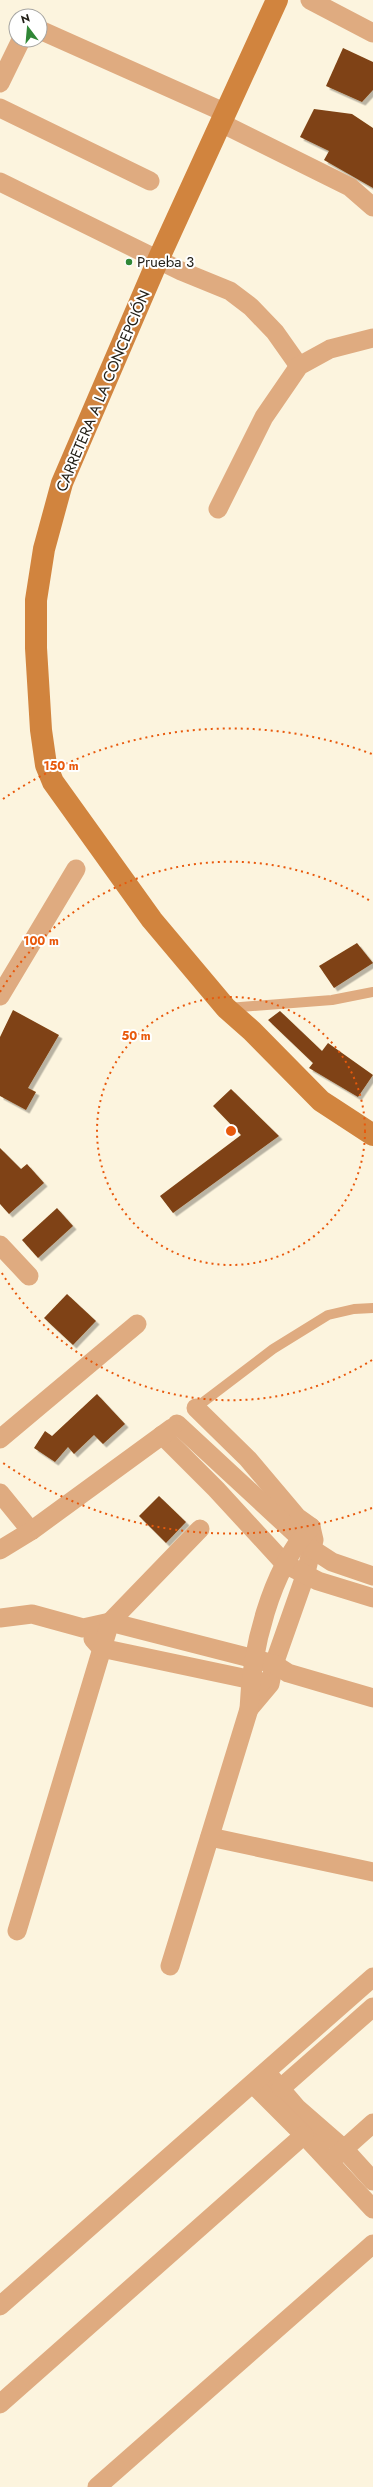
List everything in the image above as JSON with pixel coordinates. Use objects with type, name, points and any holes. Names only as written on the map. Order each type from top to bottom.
[{"type":"main road","name":"CARRETERA A LA CONCEPCIÓN","points":[[277,0],[158,260],[62,483],[44,549],[36,600],[36,648],[41,730],[46,765],[53,782],[63,798],[152,920],[226,1008],[252,1031],[321,1101],[373,1135]]},
{"type":"street","points":[[310,0],[373,34]]},
{"type":"street","points":[[48,34],[224,118],[350,187],[373,207]]},
{"type":"street","points":[[0,83],[17,48]]},
{"type":"street","points":[[0,108],[150,181]]},
{"type":"street","points":[[0,182],[158,260],[230,291],[251,306],[275,332],[299,366]]},
{"type":"street","points":[[218,509],[264,417],[299,366],[330,349],[373,338]]},
{"type":"street","points":[[0,996],[76,869]]},
{"type":"street","points":[[0,1245],[29,1276]]},
{"type":"street","points":[[0,1440],[137,1324]]},
{"type":"street","points":[[3,1542],[31,1531],[177,1424],[199,1406],[248,1459],[297,1517],[308,1539],[305,1576],[281,1669],[250,1709]]},
{"type":"street","points":[[177,1424],[308,1539],[332,1562],[373,1576]]},
{"type":"street","points":[[162,1435],[216,1489],[285,1564],[305,1576],[373,1598]]},
{"type":"street","points":[[216,1489],[234,1474],[248,1459]]},
{"type":"street","points":[[0,1493],[31,1531]]},
{"type":"street","points":[[17,1931],[110,1622],[200,1529]]},
{"type":"street","points":[[170,1966],[250,1709],[250,1679],[260,1628],[285,1564],[308,1539]]},
{"type":"street","points":[[0,1618],[32,1614],[83,1628],[110,1622],[254,1659],[373,1698]]},
{"type":"street","points":[[83,1628],[101,1648],[270,1684]]},
{"type":"street","points":[[210,1837],[373,1872]]},
{"type":"street","points":[[0,2306],[373,1977]]},
{"type":"street","points":[[281,2088],[373,2007]]},
{"type":"street","points":[[260,2078],[281,2088],[298,2108],[344,2149],[373,2181]]},
{"type":"street","points":[[260,2078],[304,2135],[373,2209]]},
{"type":"street","points":[[329,2162],[373,2123]]},
{"type":"street","points":[[0,2404],[304,2135]]},
{"type":"street","points":[[97,2487],[373,2244]]},
{"type":"lane","points":[[226,1008],[332,1000],[373,992]]},
{"type":"lane","points":[[199,1406],[273,1349],[328,1315],[354,1309],[373,1308]]},
{"type":"building","points":[[343,48],[373,62],[373,90],[362,102],[326,86]]},
{"type":"building","points":[[314,109],[352,114],[373,128],[373,188],[324,160],[329,151],[300,137]]},
{"type":"building","points":[[357,943],[373,963],[334,988],[319,966]]},
{"type":"building","points":[[13,1010],[59,1035],[28,1088],[36,1092],[26,1110],[0,1096],[0,1037]]},
{"type":"building","points":[[280,1011],[322,1051],[328,1043],[373,1075],[358,1097],[309,1068],[313,1063],[268,1020]]},
{"type":"building","points":[[231,1089],[279,1136],[173,1213],[160,1196],[241,1135],[213,1106]]},
{"type":"building","points":[[0,1148],[21,1169],[27,1164],[44,1183],[9,1214],[0,1204]]},
{"type":"building","points":[[57,1208],[73,1226],[38,1258],[22,1240]]},
{"type":"building","points":[[67,1294],[96,1321],[73,1345],[44,1318]]},
{"type":"building","points":[[97,1394],[125,1424],[103,1444],[94,1435],[74,1454],[68,1447],[55,1462],[34,1448],[45,1431],[52,1436]]},
{"type":"building","points":[[159,1496],[186,1522],[166,1543],[139,1516]]},
{"type":"place","name":"Prueba 3","points":[[129,262]]}]
